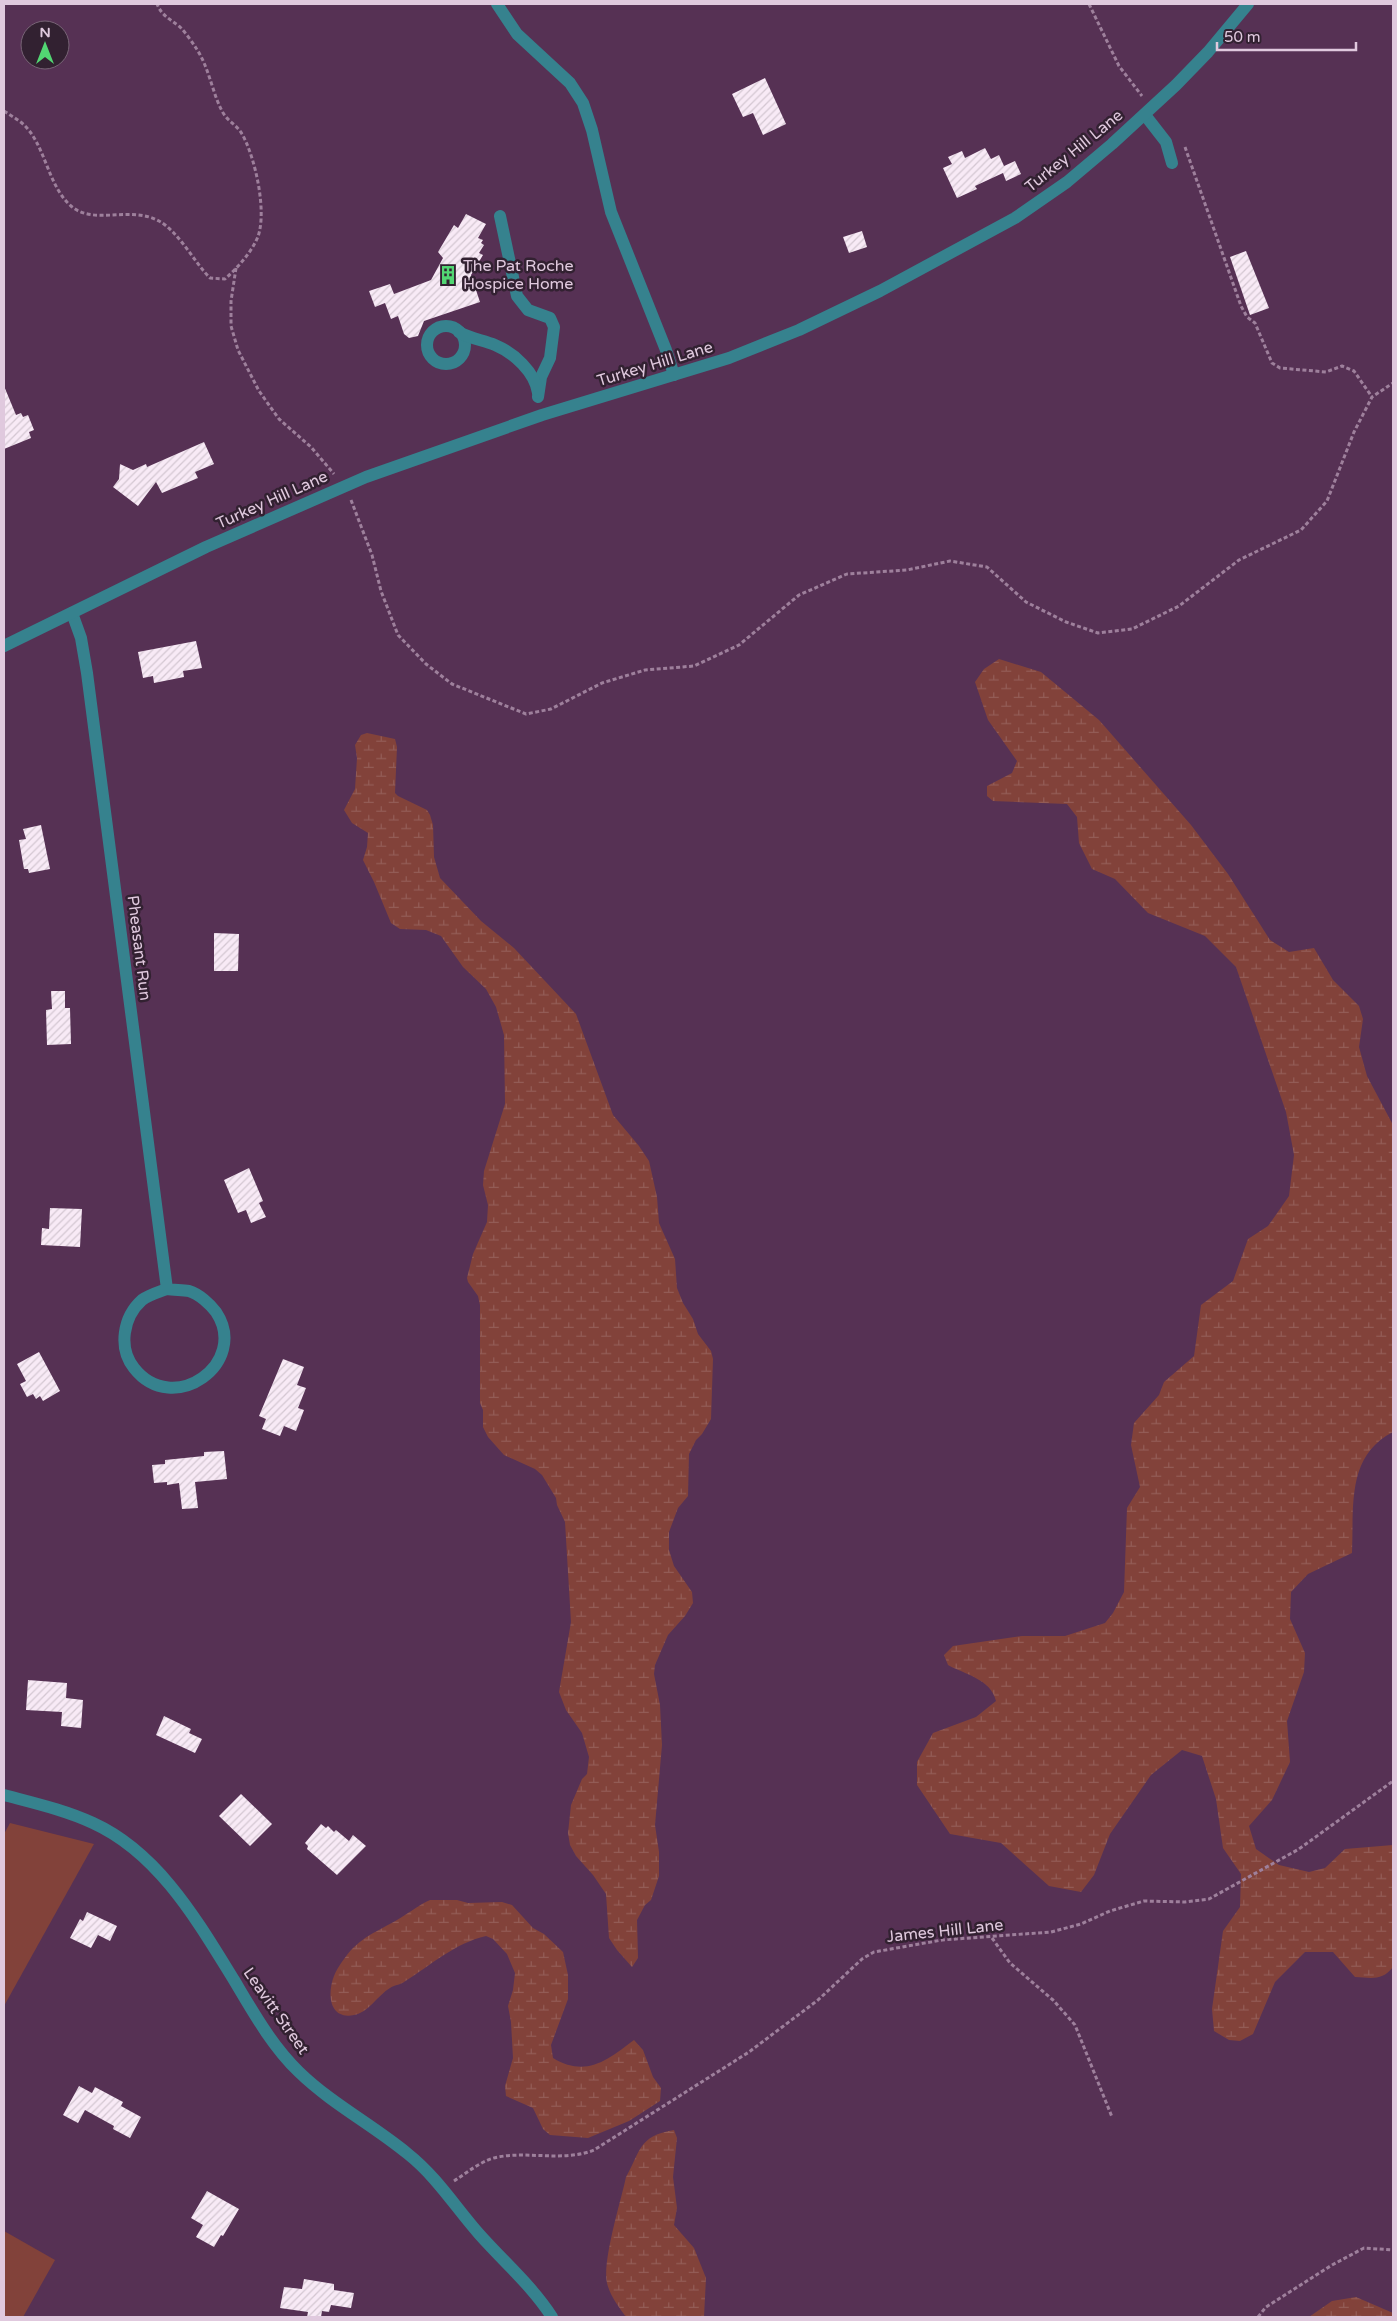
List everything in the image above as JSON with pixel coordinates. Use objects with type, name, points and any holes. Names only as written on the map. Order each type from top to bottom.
[{"type":"street","points":[[497,4],[517,34],[570,83],[583,103],[592,130],[611,212],[674,375]]},
{"type":"street","name":"Turkey Hill Lane","points":[[4,646],[190,554],[394,466],[539,416],[729,358],[799,330],[880,291],[986,234],[1027,210],[1067,182],[1148,111],[1208,52],[1248,4]]},
{"type":"street","points":[[1148,111],[1166,142],[1172,162]]},
{"type":"street","points":[[500,216],[517,296],[528,310],[550,318],[554,327],[550,358],[541,377],[538,396]]},
{"type":"street","points":[[482,342],[470,347],[452,363],[440,363],[430,355],[427,344],[428,338],[436,329],[448,326],[482,342],[497,346],[523,366],[534,379],[538,396],[539,416]]},
{"type":"street","points":[[459,332],[464,343],[461,355]]},
{"type":"street","name":"Pheasant Run","points":[[72,613],[82,638],[87,673],[166,1289]]},
{"type":"street","points":[[166,1289],[190,1292],[210,1304],[220,1318],[224,1333],[223,1351],[215,1367],[201,1381],[185,1387],[166,1388],[151,1383],[139,1374],[130,1363],[125,1349],[125,1329],[131,1313],[143,1299],[166,1289]]},
{"type":"street","name":"Leavitt Street","points":[[4,1795],[70,1814],[95,1824],[130,1846],[144,1858],[196,1919],[258,2019],[299,2072],[325,2094],[410,2155],[443,2188],[481,2236],[524,2280],[552,2317]]},
{"type":"path","points":[[4,111],[23,124],[34,139],[55,182],[70,206],[91,216],[123,213],[159,221],[171,230],[210,278],[225,279],[236,268],[257,240],[260,229],[261,213],[250,150],[241,132],[228,121],[222,110],[198,50],[182,29],[161,13],[157,4]]},
{"type":"path","points":[[1089,4],[1120,66],[1148,111]]},
{"type":"path","points":[[1185,146],[1241,306],[1246,317],[1254,324],[1272,363],[1286,369],[1326,372],[1342,366],[1354,371],[1372,397]]},
{"type":"path","points":[[236,268],[231,301],[231,326],[238,350],[255,383],[279,419],[312,447],[345,486],[372,555],[381,591],[398,635],[426,664],[452,684],[526,714],[551,709],[602,683],[645,670],[694,666],[739,645],[799,595],[847,574],[907,570],[950,561],[987,567],[1026,602],[1066,622],[1098,633],[1132,629],[1179,606],[1239,560],[1301,530],[1327,501],[1354,432],[1372,397],[1393,383]]},
{"type":"path","name":"James Hill Lane","points":[[443,2188],[484,2162],[498,2157],[579,2155],[594,2150],[749,2052],[818,2000],[862,1959],[874,1952],[942,1940],[992,1938],[1051,1932],[1081,1924],[1110,1911],[1144,1901],[1185,1902],[1209,1899],[1299,1850],[1393,1781]]},
{"type":"path","points":[[992,1938],[1010,1963],[1054,2000],[1075,2025],[1112,2117]]},
{"type":"path","points":[[1258,2317],[1266,2307],[1332,2265],[1364,2248],[1393,2250]]},
{"type":"green space","points":[[999,659],[1041,672],[1099,720],[1191,825],[1228,874],[1270,940],[1289,952],[1314,948],[1333,980],[1359,1006],[1363,1019],[1359,1047],[1367,1076],[1393,1125],[1393,1432],[1378,1442],[1367,1455],[1360,1469],[1353,1501],[1352,1553],[1308,1574],[1291,1592],[1290,1619],[1305,1653],[1304,1672],[1287,1721],[1290,1762],[1272,1800],[1249,1826],[1256,1849],[1279,1865],[1309,1872],[1325,1868],[1345,1849],[1393,1845],[1393,1967],[1381,1977],[1355,1977],[1333,1952],[1305,1952],[1275,1982],[1253,2034],[1240,2041],[1229,2040],[1214,2031],[1212,2009],[1223,1931],[1240,1907],[1241,1874],[1223,1848],[1216,1799],[1202,1756],[1182,1750],[1151,1775],[1110,1834],[1094,1875],[1081,1892],[1049,1886],[1001,1843],[950,1834],[917,1785],[917,1762],[933,1733],[976,1717],[996,1701],[989,1687],[983,1682],[948,1665],[944,1655],[953,1646],[1022,1636],[1065,1636],[1105,1623],[1113,1613],[1124,1592],[1127,1508],[1140,1487],[1131,1445],[1134,1423],[1159,1395],[1164,1382],[1194,1356],[1201,1305],[1233,1281],[1248,1239],[1268,1226],[1289,1196],[1294,1155],[1286,1112],[1236,967],[1205,936],[1148,913],[1115,879],[1092,869],[1079,843],[1077,817],[1067,804],[993,801],[987,796],[987,786],[1012,773],[1017,761],[988,720],[975,682],[984,669]]},
{"type":"green space","points":[[367,733],[395,739],[397,747],[395,793],[427,810],[430,815],[433,825],[434,857],[440,878],[481,921],[514,948],[576,1014],[613,1115],[649,1161],[657,1197],[659,1223],[675,1259],[677,1288],[683,1303],[693,1319],[698,1334],[711,1351],[713,1359],[711,1419],[696,1440],[689,1454],[688,1496],[678,1508],[669,1532],[669,1550],[674,1566],[692,1592],[693,1603],[685,1616],[668,1635],[655,1665],[654,1674],[660,1705],[662,1745],[655,1825],[659,1852],[659,1876],[651,1900],[645,1905],[637,1920],[638,1958],[632,1967],[609,1938],[606,1894],[593,1875],[576,1856],[570,1845],[568,1833],[571,1805],[582,1779],[587,1774],[589,1757],[582,1733],[566,1710],[559,1692],[571,1622],[565,1522],[557,1505],[556,1498],[542,1475],[535,1469],[504,1455],[488,1437],[483,1427],[483,1410],[480,1403],[480,1305],[478,1296],[467,1278],[473,1254],[487,1222],[488,1205],[483,1185],[484,1171],[505,1104],[504,1035],[496,1007],[486,989],[463,967],[441,936],[426,930],[400,929],[391,923],[363,860],[367,847],[368,833],[352,823],[344,810],[355,789],[357,758],[355,745],[361,735]]},
{"type":"green space","points":[[10,1823],[94,1844],[4,2006],[4,1834]]},
{"type":"green space","points":[[430,1900],[457,1900],[468,1903],[502,1902],[512,1905],[533,1928],[544,1934],[563,1952],[568,1975],[568,1999],[551,2045],[553,2058],[565,2064],[576,2066],[596,2064],[606,2060],[634,2040],[643,2050],[653,2077],[661,2088],[660,2101],[629,2121],[588,2138],[550,2135],[543,2129],[533,2108],[506,2096],[505,2086],[513,2058],[508,2006],[513,1990],[515,1973],[507,1954],[493,1939],[486,1936],[475,1939],[443,1955],[402,1983],[390,1988],[359,2014],[339,2014],[332,2004],[332,1983],[335,1973],[348,1954],[359,1942]]},
{"type":"green space","points":[[674,2130],[677,2138],[673,2177],[677,2208],[674,2225],[694,2248],[706,2278],[704,2317],[626,2317],[610,2292],[606,2273],[609,2246],[626,2177],[638,2152],[647,2141],[653,2136]]},
{"type":"green space","points":[[4,2231],[55,2260],[23,2317],[4,2317]]},
{"type":"green space","points":[[1356,2297],[1393,2313],[1393,2317],[1309,2317],[1332,2301]]},
{"type":"building","points":[[765,78],[786,124],[763,135],[753,113],[743,117],[732,94]]},
{"type":"building","points":[[985,148],[991,159],[999,155],[1004,166],[1015,161],[1021,174],[1006,181],[1003,173],[975,186],[977,189],[957,198],[943,168],[952,164],[948,157],[962,151],[965,158]]},
{"type":"building","name":"The Pat Roche Hospice Home","points":[[466,214],[486,224],[478,238],[483,240],[481,243],[484,245],[479,253],[483,255],[471,275],[480,302],[424,321],[418,336],[409,338],[404,334],[398,316],[391,319],[385,303],[375,307],[369,291],[390,284],[394,294],[431,280],[443,258],[438,252],[454,225],[458,228]]},
{"type":"building","points":[[862,231],[867,247],[849,253],[843,237]]},
{"type":"building","points":[[1246,251],[1269,308],[1250,315],[1230,257]]},
{"type":"building","points":[[4,386],[16,415],[21,413],[23,417],[28,415],[34,430],[29,432],[31,438],[4,449]]},
{"type":"building","points":[[204,442],[214,464],[195,472],[198,478],[162,493],[156,482],[138,506],[113,487],[119,479],[120,464],[133,470],[146,464],[147,467]]},
{"type":"building","points":[[196,641],[202,668],[183,671],[184,677],[154,683],[153,676],[143,678],[138,652]]},
{"type":"building","points":[[41,825],[50,869],[29,873],[28,869],[24,869],[19,840],[26,839],[23,829]]},
{"type":"building","points":[[214,933],[239,934],[238,971],[214,971]]},
{"type":"building","points":[[51,991],[65,991],[65,1008],[70,1008],[71,1044],[47,1045],[46,1010],[52,1009]]},
{"type":"building","points":[[249,1168],[263,1201],[259,1203],[266,1217],[251,1223],[246,1210],[238,1213],[224,1180]]},
{"type":"building","points":[[50,1208],[82,1209],[80,1247],[41,1245],[42,1228],[49,1229]]},
{"type":"building","points":[[39,1352],[60,1391],[43,1401],[40,1396],[36,1399],[33,1394],[27,1397],[20,1384],[26,1381],[17,1364]]},
{"type":"building","points":[[283,1359],[304,1367],[297,1385],[306,1388],[298,1408],[304,1410],[296,1431],[284,1426],[280,1436],[262,1429],[266,1419],[259,1416]]},
{"type":"building","points":[[224,1451],[227,1479],[195,1482],[198,1508],[182,1509],[179,1483],[167,1485],[167,1482],[154,1483],[152,1465],[165,1464],[165,1460],[204,1456],[204,1452]]},
{"type":"building","points":[[28,1680],[67,1683],[66,1698],[83,1700],[81,1728],[61,1726],[62,1712],[26,1710]]},
{"type":"building","points":[[164,1716],[191,1729],[189,1733],[202,1739],[195,1753],[156,1735]]},
{"type":"building","points":[[241,1794],[272,1824],[250,1846],[219,1816]]},
{"type":"building","points":[[321,1824],[326,1828],[328,1826],[334,1832],[336,1830],[349,1841],[353,1835],[366,1846],[337,1875],[307,1849],[308,1846],[305,1843]]},
{"type":"building","points":[[87,1912],[117,1926],[110,1941],[98,1935],[91,1948],[70,1938],[80,1919],[83,1921]]},
{"type":"building","points":[[79,2086],[92,2093],[95,2087],[123,2102],[121,2106],[141,2117],[130,2138],[113,2129],[114,2126],[85,2110],[78,2123],[63,2115]]},
{"type":"building","points":[[207,2191],[239,2209],[214,2247],[196,2237],[203,2225],[191,2218]]},
{"type":"building","points":[[304,2279],[334,2284],[334,2290],[354,2293],[351,2308],[331,2305],[329,2312],[322,2311],[321,2317],[307,2317],[308,2312],[280,2308],[284,2287],[302,2289]]},
{"type":"place","name":"The Pat Roche Hospice Home","points":[[448,275]]}]
